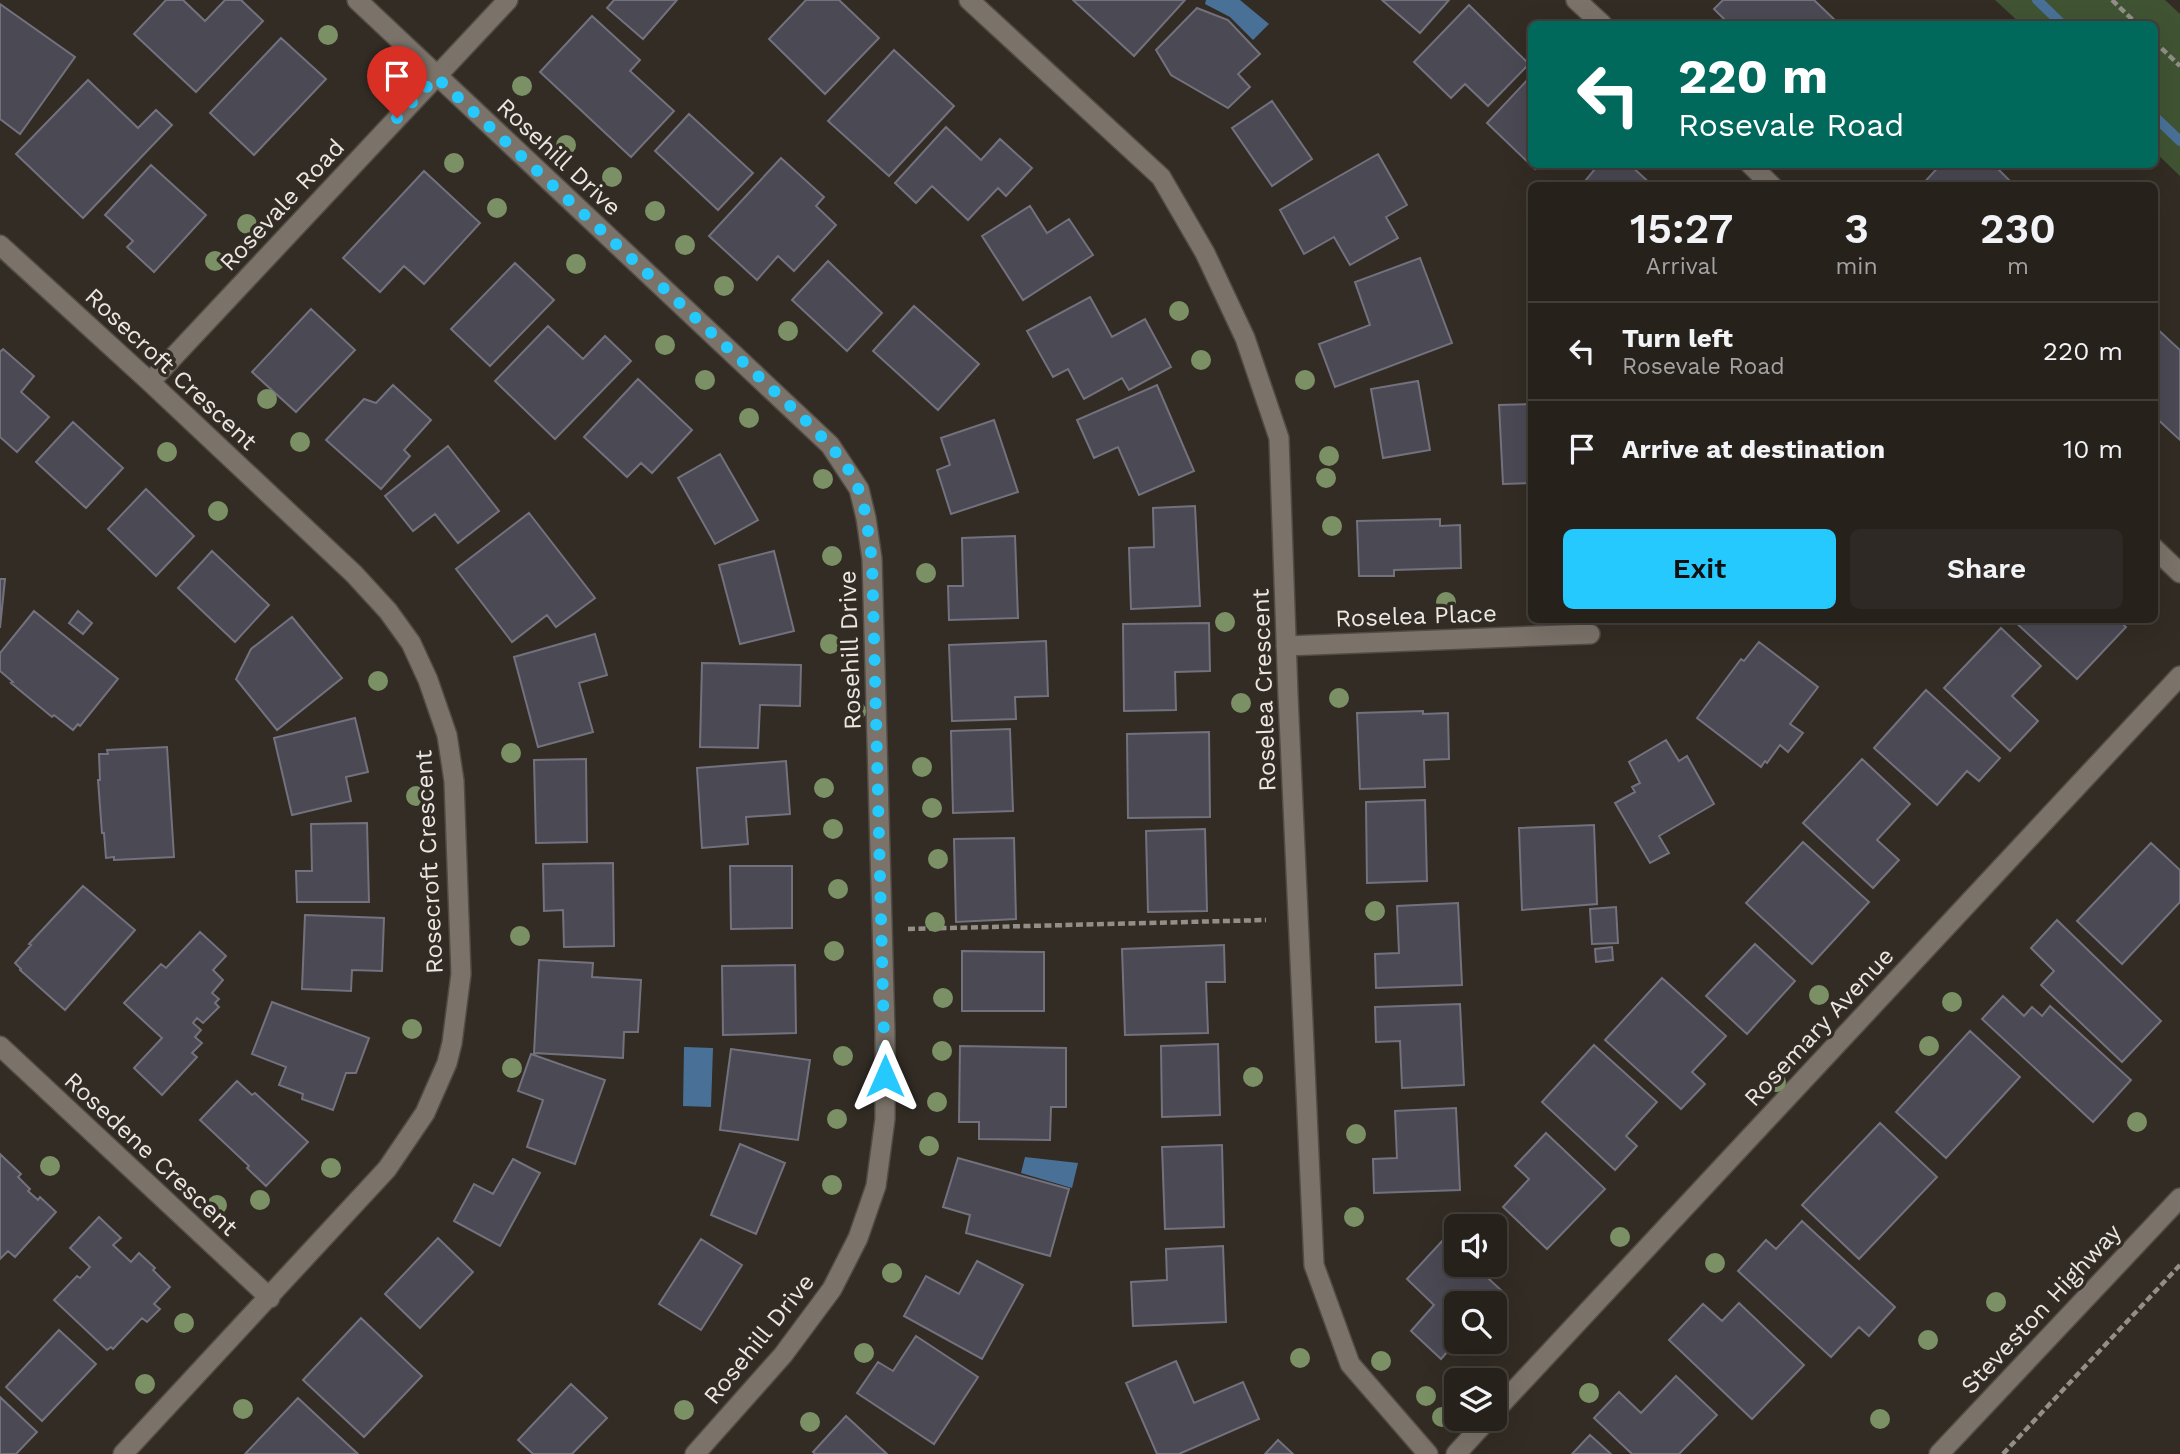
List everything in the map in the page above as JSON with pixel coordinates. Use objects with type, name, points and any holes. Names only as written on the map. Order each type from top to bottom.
[{"type":"street","name":"Rosehill Drive","points":[[357,0],[830,445],[859,489],[866,518],[872,559],[885,1032],[885,1119],[876,1186],[858,1238],[832,1289],[783,1355],[697,1453]]},
{"type":"street","name":"Rosevale Road","points":[[150,383],[508,0]]},
{"type":"street","name":"Roselea Crescent","points":[[969,0],[1161,177],[1205,253],[1245,338],[1279,438],[1314,1265],[1350,1364],[1428,1454]]},
{"type":"street","points":[[1576,0],[1599,21]]},
{"type":"street","points":[[1754,168],[1768,182]]},
{"type":"street","name":"Rosecroft Crescent","points":[[0,245],[354,574],[388,611],[411,643],[428,680],[439,709],[451,757],[458,852],[461,974],[456,1021],[447,1063],[425,1113],[387,1168],[270,1298],[123,1454]]},
{"type":"street","points":[[2158,552],[2180,573]]},
{"type":"street","name":"Roselea Place","points":[[1286,646],[1590,634]]},
{"type":"street","name":"Rosemary Avenue","points":[[1507,1398],[2180,676]]},
{"type":"street","name":"Rosedene Crescent","points":[[0,1046],[270,1298]]},
{"type":"street","name":"Steveston Highway","points":[[1938,1454],[2180,1198]]},
{"type":"street","points":[[1456,1454],[1477,1431]]},
{"type":"path","points":[[2112,0],[2134,21]]},
{"type":"path","points":[[2158,45],[2180,66]]},
{"type":"path","points":[[904,929],[1266,920]]},
{"type":"path","points":[[2003,1454],[2180,1265]]},
{"type":"green space","points":[[1995,0],[2165,0],[2180,14],[2180,176],[2158,155],[2158,21],[2018,21]]},
{"type":"water","points":[[1206,0],[1240,0],[1269,24],[1253,40],[1230,17],[1205,4]]},
{"type":"water","points":[[684,1047],[713,1048],[711,1107],[683,1106]]},
{"type":"water","points":[[1025,1157],[1078,1163],[1072,1188],[1021,1173]]},
{"type":"building","points":[[166,0],[183,0],[205,21],[225,0],[241,0],[263,21],[196,92],[134,34]]},
{"type":"building","points":[[614,0],[677,0],[643,39],[607,8]]},
{"type":"building","points":[[806,0],[839,0],[879,38],[825,94],[769,39]]},
{"type":"building","points":[[1073,0],[1185,0],[1134,56]]},
{"type":"building","points":[[1382,0],[1449,0],[1420,33]]},
{"type":"building","points":[[1723,0],[1814,0],[1836,21],[1726,21],[1714,9]]},
{"type":"building","points":[[0,4],[75,57],[20,134],[0,119]]},
{"type":"building","points":[[1469,5],[1528,65],[1488,106],[1465,84],[1451,98],[1414,62]]},
{"type":"building","points":[[1197,8],[1228,20],[1260,54],[1238,74],[1250,87],[1228,108],[1171,75],[1156,50]]},
{"type":"building","points":[[592,16],[640,60],[630,71],[674,111],[631,157],[540,72]]},
{"type":"building","points":[[281,38],[326,79],[254,155],[210,113]]},
{"type":"building","points":[[894,50],[954,106],[889,176],[828,121]]},
{"type":"building","points":[[1528,79],[1528,162],[1487,123]]},
{"type":"building","points":[[88,80],[138,128],[156,110],[172,125],[83,218],[16,154]]},
{"type":"building","points":[[1272,101],[1312,159],[1272,186],[1232,128]]},
{"type":"building","points":[[689,114],[753,173],[718,210],[655,151]]},
{"type":"building","points":[[946,127],[981,160],[1000,139],[1032,168],[1006,196],[998,188],[968,220],[932,186],[916,203],[895,183]]},
{"type":"building","points":[[1378,154],[1407,205],[1386,217],[1398,238],[1350,265],[1334,237],[1304,254],[1280,210]]},
{"type":"building","points":[[781,158],[824,197],[816,206],[836,225],[794,271],[778,256],[757,280],[709,236]]},
{"type":"building","points":[[151,165],[206,215],[154,272],[127,247],[133,241],[105,215]]},
{"type":"building","points":[[1596,168],[1633,168],[1649,182],[1584,182]]},
{"type":"building","points":[[1937,168],[1997,168],[2011,182],[1925,182]]},
{"type":"building","points":[[424,171],[480,223],[424,284],[404,266],[380,292],[343,258]]},
{"type":"building","points":[[1030,206],[1047,233],[1069,219],[1093,255],[1023,300],[982,236]]},
{"type":"building","points":[[1420,258],[1452,343],[1335,387],[1319,344],[1370,325],[1355,282]]},
{"type":"building","points":[[828,261],[882,313],[847,351],[792,300]]},
{"type":"building","points":[[515,263],[554,300],[490,366],[451,329]]},
{"type":"building","points":[[1090,297],[1112,337],[1145,319],[1171,367],[1129,390],[1122,378],[1084,399],[1068,369],[1053,377],[1027,331]]},
{"type":"building","points":[[914,306],[979,364],[938,410],[873,351]]},
{"type":"building","points":[[311,309],[355,350],[296,412],[252,372]]},
{"type":"building","points":[[548,326],[583,359],[605,336],[631,361],[555,439],[495,381]]},
{"type":"building","points":[[2158,330],[2180,350],[2180,440],[2158,420]]},
{"type":"building","points":[[3,349],[34,376],[21,392],[49,417],[17,452],[0,437],[0,352]]},
{"type":"building","points":[[638,379],[692,430],[652,473],[641,463],[627,477],[584,437]]},
{"type":"building","points":[[1418,381],[1430,450],[1383,458],[1371,389]]},
{"type":"building","points":[[393,385],[431,420],[404,450],[410,456],[381,489],[326,440],[364,399],[376,403]]},
{"type":"building","points":[[1157,385],[1194,471],[1139,495],[1118,447],[1094,458],[1077,420]]},
{"type":"building","points":[[1528,404],[1528,483],[1503,484],[1499,405]]},
{"type":"building","points":[[994,420],[1018,492],[951,514],[937,470],[950,465],[941,438]]},
{"type":"building","points":[[73,422],[123,468],[86,508],[36,462]]},
{"type":"building","points":[[448,446],[499,511],[458,543],[435,514],[413,531],[385,496]]},
{"type":"building","points":[[720,454],[758,520],[715,544],[678,478]]},
{"type":"building","points":[[146,489],[194,536],[156,576],[108,529]]},
{"type":"building","points":[[1195,506],[1200,606],[1131,609],[1129,548],[1154,547],[1153,508]]},
{"type":"building","points":[[529,513],[595,598],[556,627],[547,615],[512,642],[456,569]]},
{"type":"building","points":[[1440,519],[1440,526],[1460,525],[1461,568],[1394,570],[1394,576],[1359,576],[1357,521]]},
{"type":"building","points":[[1015,536],[1018,618],[949,620],[948,586],[963,586],[962,538]]},
{"type":"building","points":[[212,551],[269,605],[235,642],[178,588]]},
{"type":"building","points":[[774,551],[794,631],[740,644],[719,565]]},
{"type":"building","points":[[0,579],[5,579],[0,628]]},
{"type":"building","points":[[34,611],[118,679],[80,726],[78,724],[73,730],[54,715],[52,717],[0,671],[0,653]]},
{"type":"building","points":[[78,611],[92,623],[83,634],[69,623]]},
{"type":"building","points":[[292,617],[342,678],[277,730],[236,679],[251,649]]},
{"type":"building","points":[[1209,623],[1210,671],[1175,672],[1176,710],[1124,711],[1123,624]]},
{"type":"building","points":[[2016,623],[2121,623],[2126,627],[2077,679]]},
{"type":"building","points":[[2001,628],[2041,666],[2012,696],[2038,721],[2010,751],[1944,688]]},
{"type":"building","points":[[595,634],[607,675],[579,683],[593,732],[538,747],[514,657]]},
{"type":"building","points":[[1046,641],[1048,696],[1015,697],[1016,719],[952,721],[949,645]]},
{"type":"building","points":[[1759,642],[1818,687],[1790,724],[1803,733],[1788,752],[1780,745],[1761,767],[1697,718],[1741,659],[1744,661]]},
{"type":"building","points":[[702,663],[801,665],[800,706],[760,705],[758,748],[700,747]]},
{"type":"building","points":[[1926,690],[2000,758],[1979,781],[1967,771],[1937,805],[1874,748]]},
{"type":"building","points":[[1423,711],[1423,714],[1448,713],[1449,759],[1424,760],[1425,787],[1360,789],[1357,713]]},
{"type":"building","points":[[355,718],[368,772],[346,777],[351,801],[292,815],[274,738]]},
{"type":"building","points":[[1010,729],[1013,811],[953,813],[951,731]]},
{"type":"building","points":[[1209,732],[1210,817],[1128,818],[1127,734]]},
{"type":"building","points":[[1666,740],[1679,761],[1687,756],[1714,804],[1659,836],[1669,853],[1650,863],[1615,803],[1635,792],[1632,787],[1640,783],[1629,762]]},
{"type":"building","points":[[167,747],[174,857],[114,860],[114,857],[106,858],[98,780],[99,754],[108,754],[107,750]]},
{"type":"building","points":[[586,759],[587,842],[536,843],[534,760]]},
{"type":"building","points":[[1862,759],[1910,804],[1877,840],[1899,860],[1873,888],[1803,823]]},
{"type":"building","points":[[786,761],[790,814],[746,817],[748,844],[702,848],[697,768]]},
{"type":"building","points":[[1425,800],[1427,881],[1367,883],[1366,802]]},
{"type":"building","points":[[367,823],[369,902],[297,902],[296,871],[312,871],[311,824]]},
{"type":"building","points":[[1594,825],[1597,904],[1522,910],[1519,828]]},
{"type":"building","points":[[1205,829],[1207,911],[1148,912],[1146,831]]},
{"type":"building","points":[[1014,838],[1016,919],[956,922],[954,839]]},
{"type":"building","points":[[1803,842],[1869,902],[1812,964],[1746,903]]},
{"type":"building","points":[[2151,843],[2180,870],[2180,902],[2122,964],[2077,921]]},
{"type":"building","points":[[613,863],[614,946],[564,947],[563,910],[544,911],[543,864]]},
{"type":"building","points":[[730,866],[792,866],[792,928],[731,929]]},
{"type":"building","points":[[83,886],[135,930],[65,1010],[15,963]]},
{"type":"building","points":[[1458,903],[1462,985],[1376,988],[1375,954],[1399,953],[1397,906]]},
{"type":"building","points":[[1616,907],[1618,943],[1592,944],[1590,909]]},
{"type":"building","points":[[305,915],[384,918],[382,971],[352,970],[351,991],[302,989]]},
{"type":"building","points":[[2057,920],[2161,1021],[2122,1062],[2041,985],[2054,971],[2031,948]]},
{"type":"building","points":[[200,932],[226,956],[213,970],[223,980],[212,993],[219,999],[215,1003],[219,1007],[203,1023],[197,1018],[193,1023],[201,1030],[195,1037],[202,1043],[192,1053],[197,1057],[162,1095],[134,1068],[162,1038],[124,1003],[161,964],[166,968]]},
{"type":"building","points":[[1755,944],[1795,981],[1747,1034],[1706,996]]},
{"type":"building","points":[[1224,945],[1225,982],[1206,982],[1208,1033],[1125,1035],[1122,949]]},
{"type":"building","points":[[1612,947],[1613,960],[1596,962],[1595,949]]},
{"type":"building","points":[[962,951],[1044,952],[1044,1011],[962,1011]]},
{"type":"building","points":[[539,960],[593,963],[592,977],[641,980],[638,1032],[624,1032],[623,1058],[534,1053]]},
{"type":"building","points":[[795,965],[796,1033],[723,1035],[722,966]]},
{"type":"building","points":[[1662,978],[1726,1036],[1692,1072],[1705,1084],[1681,1109],[1605,1040]]},
{"type":"building","points":[[2003,996],[2024,1016],[2032,1007],[2042,1016],[2050,1006],[2131,1080],[2093,1122],[1982,1019]]},
{"type":"building","points":[[272,1002],[369,1038],[356,1073],[346,1073],[333,1110],[302,1099],[303,1094],[279,1085],[286,1067],[252,1054]]},
{"type":"building","points":[[1460,1004],[1464,1085],[1402,1088],[1400,1041],[1376,1042],[1375,1007]]},
{"type":"building","points":[[1970,1031],[2020,1077],[1946,1158],[1896,1112]]},
{"type":"building","points":[[1218,1044],[1220,1115],[1162,1117],[1161,1046]]},
{"type":"building","points":[[1594,1045],[1657,1102],[1626,1136],[1637,1146],[1615,1170],[1542,1102]]},
{"type":"building","points":[[960,1046],[1066,1048],[1066,1107],[1051,1107],[1050,1140],[979,1139],[979,1122],[959,1122]]},
{"type":"building","points":[[731,1049],[810,1060],[798,1140],[720,1130]]},
{"type":"building","points":[[531,1054],[605,1080],[575,1164],[527,1147],[543,1100],[518,1091]]},
{"type":"building","points":[[237,1081],[252,1095],[255,1093],[308,1142],[266,1186],[247,1168],[249,1166],[200,1120]]},
{"type":"building","points":[[1456,1108],[1460,1190],[1374,1193],[1373,1159],[1397,1158],[1395,1111]]},
{"type":"building","points":[[1880,1123],[1937,1177],[1859,1259],[1802,1205]]},
{"type":"building","points":[[1546,1133],[1605,1189],[1547,1249],[1503,1207],[1529,1179],[1515,1166]]},
{"type":"building","points":[[740,1144],[785,1163],[756,1234],[711,1215]]},
{"type":"building","points":[[1222,1145],[1224,1227],[1165,1229],[1162,1147]]},
{"type":"building","points":[[0,1154],[21,1174],[18,1177],[30,1189],[28,1191],[38,1200],[40,1197],[56,1212],[15,1257],[8,1251],[0,1259]]},
{"type":"building","points":[[958,1158],[1069,1189],[1050,1256],[966,1233],[970,1215],[943,1207]]},
{"type":"building","points":[[513,1159],[540,1173],[500,1246],[454,1221],[474,1184],[493,1194]]},
{"type":"building","points":[[99,1217],[121,1238],[113,1245],[131,1262],[139,1253],[170,1287],[154,1304],[160,1309],[147,1322],[142,1318],[113,1349],[111,1347],[107,1350],[54,1300],[77,1276],[80,1278],[90,1267],[70,1248]]},
{"type":"building","points":[[1802,1221],[1895,1307],[1869,1336],[1859,1327],[1831,1357],[1738,1271],[1766,1240],[1776,1249]]},
{"type":"building","points":[[438,1238],[473,1272],[420,1328],[385,1294]]},
{"type":"building","points":[[701,1239],[742,1265],[701,1330],[659,1304]]},
{"type":"building","points":[[1444,1239],[1444,1277],[1487,1277],[1502,1291],[1444,1291],[1445,1354],[1441,1359],[1411,1331],[1434,1305],[1407,1279]]},
{"type":"building","points":[[1223,1246],[1226,1322],[1133,1326],[1131,1282],[1167,1280],[1166,1249]]},
{"type":"building","points":[[977,1261],[1023,1285],[982,1359],[904,1316],[926,1276],[959,1294]]},
{"type":"building","points":[[1739,1303],[1804,1365],[1752,1419],[1669,1340],[1703,1304],[1722,1321]]},
{"type":"building","points":[[361,1318],[422,1376],[364,1437],[303,1380]]},
{"type":"building","points":[[59,1330],[96,1364],[42,1421],[6,1387]]},
{"type":"building","points":[[916,1336],[978,1377],[934,1444],[857,1393],[878,1362],[893,1371]]},
{"type":"building","points":[[1176,1361],[1194,1403],[1243,1382],[1259,1419],[1179,1454],[1157,1454],[1126,1383]]},
{"type":"building","points":[[1676,1376],[1717,1415],[1679,1454],[1632,1454],[1594,1418],[1619,1392],[1641,1413]]},
{"type":"building","points":[[571,1384],[607,1418],[572,1454],[533,1454],[518,1440]]},
{"type":"building","points":[[0,1397],[37,1432],[16,1454],[0,1454]]},
{"type":"building","points":[[298,1398],[358,1454],[245,1454]]},
{"type":"building","points":[[846,1416],[887,1454],[815,1454],[813,1452]]},
{"type":"building","points":[[1590,1435],[1611,1454],[1572,1454]]},
{"type":"building","points":[[1278,1440],[1293,1454],[1265,1454]]},
{"type":"waterway","points":[[2037,0],[2059,21]]},
{"type":"waterway","points":[[2158,120],[2180,141]]},
{"type":"route","points":[[397,118],[436,77],[800,415],[830,445],[859,489],[872,559],[885,1076]]}]
